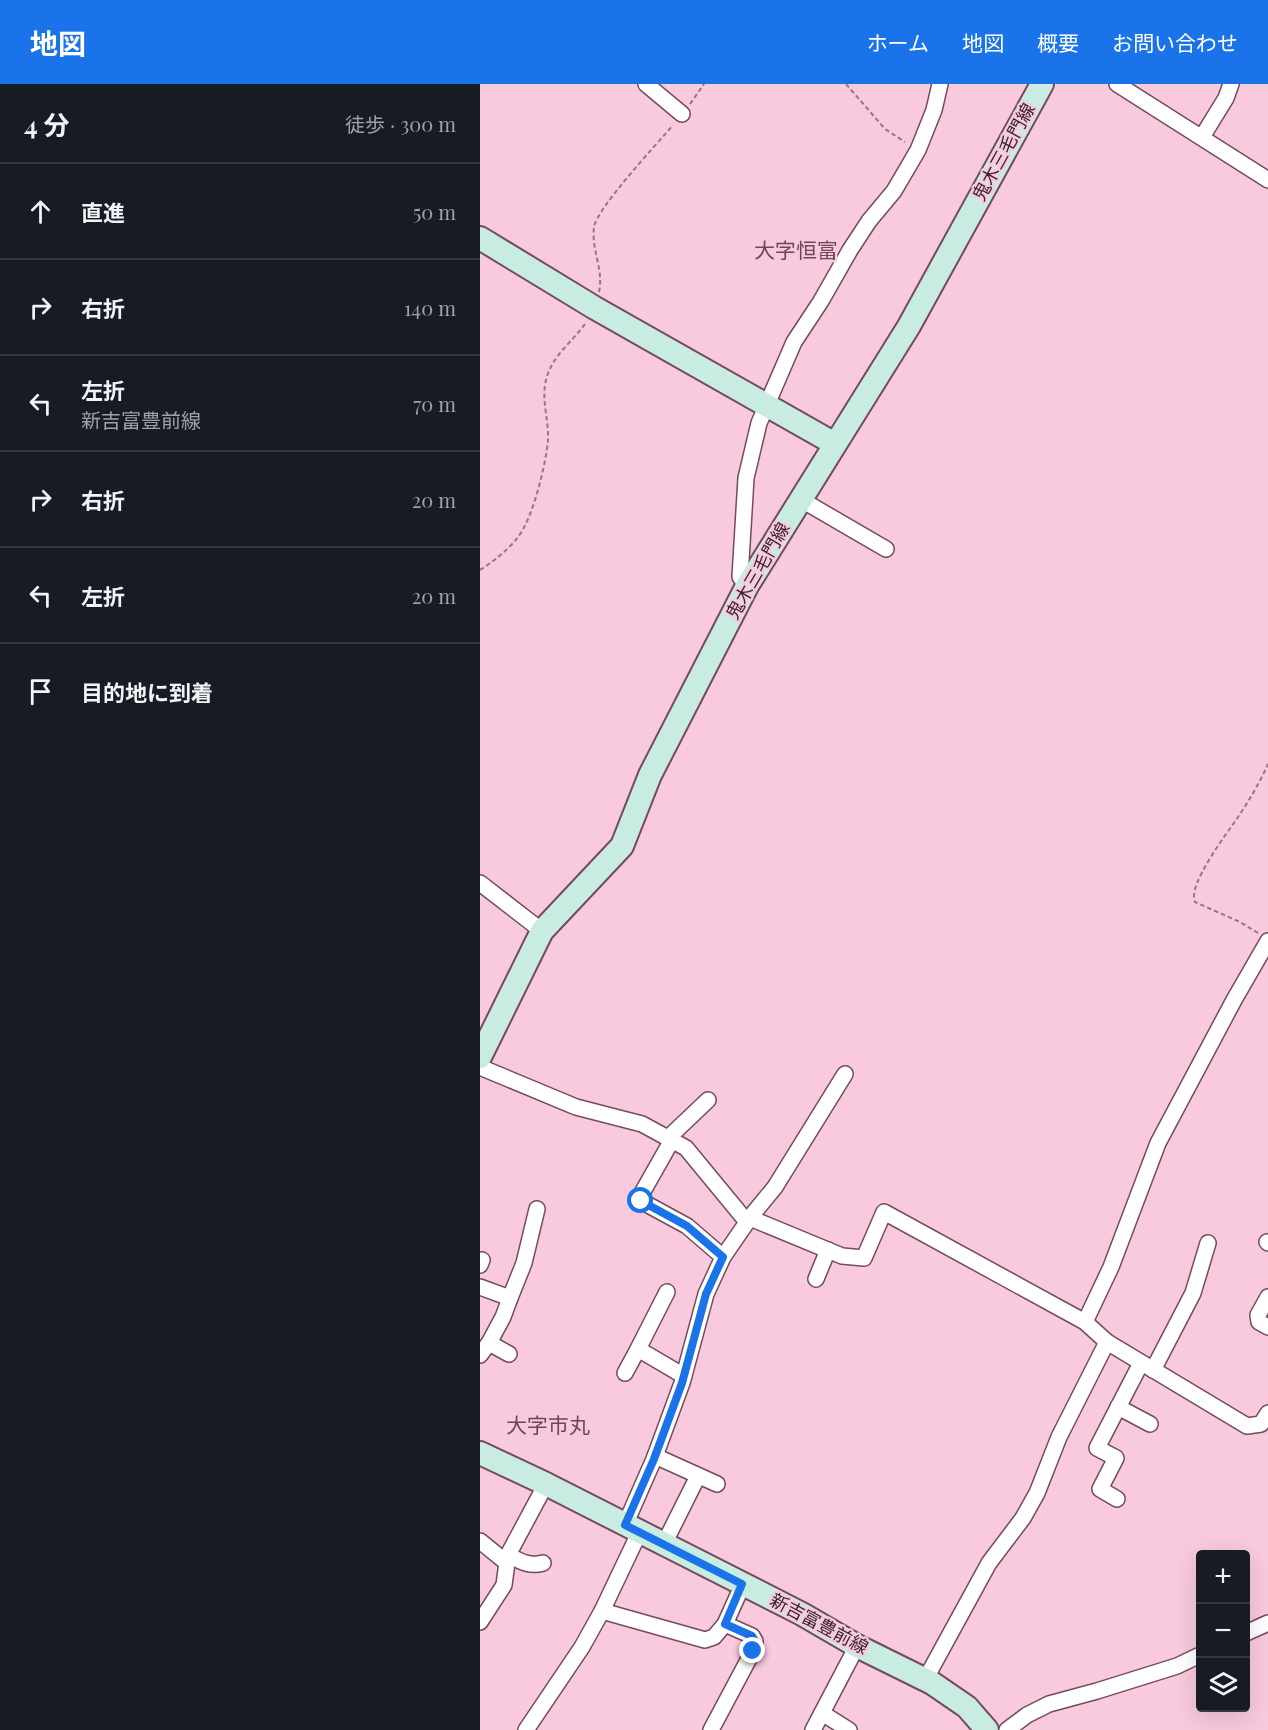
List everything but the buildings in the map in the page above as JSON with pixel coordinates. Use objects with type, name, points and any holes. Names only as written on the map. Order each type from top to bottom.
[{"type":"main road","name":"鬼木三毛門線","points":[[480,1057],[542,931],[622,846],[650,775],[747,586],[909,326],[1042,84]]},
{"type":"main road","points":[[480,238],[595,308],[835,444]]},
{"type":"main road","name":"新吉富豊前線","points":[[480,1453],[802,1614],[857,1646],[925,1680],[967,1707],[987,1730]]},
{"type":"street","points":[[646,84],[682,114]]},
{"type":"street","points":[[747,586],[740,577],[746,478],[759,423],[794,342],[869,220],[894,191],[918,150],[934,111],[940,84]]},
{"type":"street","points":[[1117,84],[1268,180]]},
{"type":"street","points":[[1202,137],[1226,98],[1231,84]]},
{"type":"street","points":[[800,499],[886,549]]},
{"type":"street","points":[[480,884],[542,931]]},
{"type":"street","points":[[1085,1322],[1112,1267],[1158,1143],[1234,1000],[1263,937]]},
{"type":"street","points":[[480,1067],[576,1107],[642,1124],[686,1148],[749,1220],[842,1256],[864,1258],[884,1212],[1085,1322],[1107,1342],[1247,1426],[1266,1422]]},
{"type":"street","points":[[526,1730],[582,1647],[602,1611],[684,1376],[706,1294],[723,1257],[775,1187],[845,1074]]},
{"type":"street","points":[[708,1100],[670,1139],[642,1193],[641,1201],[687,1226],[723,1257]]},
{"type":"street","points":[[509,1354],[485,1349],[503,1317],[524,1263],[537,1209]]},
{"type":"street","points":[[1117,1499],[1100,1490],[1116,1458],[1097,1448],[1118,1407],[1147,1367],[1193,1293],[1208,1243]]},
{"type":"street","points":[[816,1279],[828,1250]]},
{"type":"street","points":[[480,1287],[510,1298]]},
{"type":"street","points":[[625,1373],[667,1292]]},
{"type":"street","points":[[1268,1297],[1258,1314],[1259,1322],[1268,1327]]},
{"type":"street","points":[[925,1680],[989,1563],[1023,1518],[1037,1492],[1059,1437],[1107,1342]]},
{"type":"street","points":[[638,1349],[684,1376]]},
{"type":"street","points":[[1118,1407],[1150,1424]]},
{"type":"street","points":[[656,1456],[717,1484]]},
{"type":"street","points":[[664,1544],[698,1476]]},
{"type":"street","points":[[482,1615],[504,1585],[507,1559],[546,1484]]},
{"type":"street","points":[[480,1542],[507,1559],[534,1566],[543,1563]]},
{"type":"street","points":[[602,1611],[705,1640],[714,1638],[725,1624],[742,1584]]},
{"type":"street","points":[[1250,1631],[1268,1623]]},
{"type":"street","points":[[711,1730],[753,1651],[755,1641],[752,1636],[725,1624]]},
{"type":"street","points":[[813,1730],[857,1646]]},
{"type":"street","points":[[1007,1730],[1049,1704],[1166,1670],[1196,1657]]},
{"type":"street","points":[[822,1713],[849,1730]]},
{"type":"path","points":[[480,570],[517,538],[524,528],[538,489],[548,439],[544,392],[546,378],[558,355],[580,332],[595,308],[600,287],[594,230],[596,220],[704,84]]},
{"type":"path","points":[[846,84],[885,129],[918,150]]},
{"type":"path","points":[[1263,937],[1240,922],[1195,902],[1193,893],[1217,844],[1238,816],[1268,764]]},
{"type":"district","name":"大字恒富","points":[[796,251]]},
{"type":"district","name":"大字市丸","points":[[548,1426]]},
{"type":"route","points":[[641,1201],[687,1226],[723,1257],[706,1294],[682,1383],[654,1459],[625,1525],[742,1584],[725,1624],[752,1636],[755,1641],[753,1651]]}]
